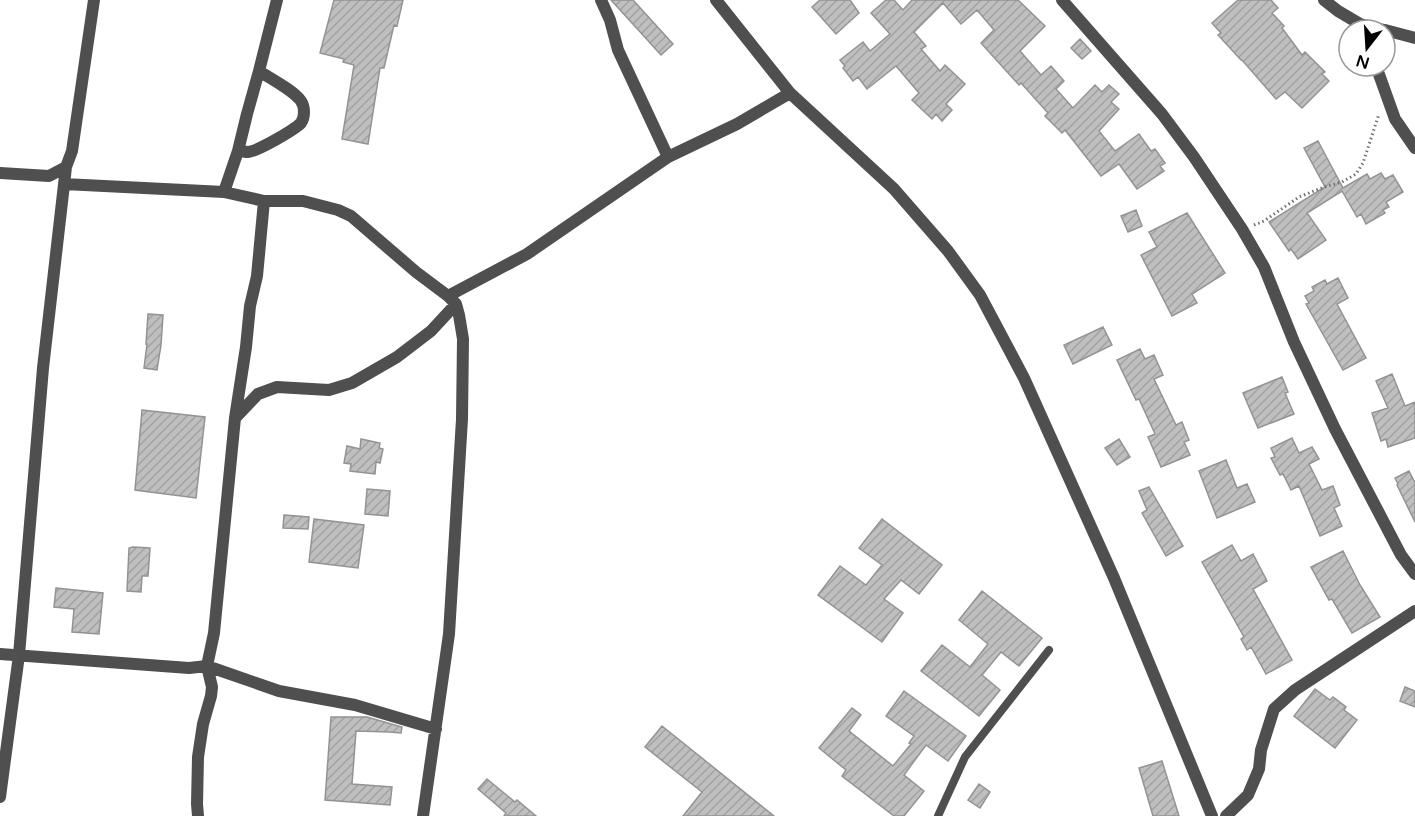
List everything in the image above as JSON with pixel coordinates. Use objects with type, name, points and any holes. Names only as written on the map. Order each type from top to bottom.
[{"type":"street","points":[[0,797],[19,655],[43,368],[66,167],[72,151],[94,0]]},
{"type":"street","points":[[224,192],[238,151],[277,0]]},
{"type":"street","points":[[601,0],[610,20],[618,50],[668,157]]},
{"type":"street","points":[[716,0],[790,93],[894,189],[948,251],[980,295],[1024,378],[1114,578],[1212,816]]},
{"type":"street","points":[[1062,0],[1162,114],[1242,229],[1264,267],[1294,342],[1335,429],[1401,555],[1415,574]]},
{"type":"street","points":[[1324,0],[1349,18]]},
{"type":"street","points":[[1397,33],[1415,38]]},
{"type":"street","points":[[238,151],[248,152],[261,147],[302,122],[305,111],[302,102],[260,71]]},
{"type":"street","points":[[1380,78],[1395,119],[1415,148]]},
{"type":"street","points":[[235,418],[258,394],[277,387],[329,390],[352,383],[397,357],[431,331],[452,300],[527,254],[668,157],[737,124],[790,93]]},
{"type":"street","points":[[0,173],[49,176],[66,167]]},
{"type":"street","points":[[64,184],[224,192],[264,201],[303,201],[345,212],[452,300],[459,315],[464,339],[462,419],[449,634],[423,816]]},
{"type":"street","points":[[198,816],[198,757],[212,687],[207,666],[214,633],[235,418],[250,306],[257,276],[264,201]]},
{"type":"street","points":[[1226,816],[1248,795],[1259,769],[1261,750],[1274,709],[1295,690],[1415,611]]},
{"type":"street","points":[[0,654],[189,668],[207,666],[279,690],[355,705],[436,729]]},
{"type":"lane","points":[[938,816],[965,757],[1049,650]]},
{"type":"path","points":[[1242,229],[1264,221],[1299,197],[1342,182],[1356,174],[1363,163],[1384,92]]},
{"type":"building","points":[[334,0],[403,0],[397,26],[394,25],[384,68],[380,68],[368,144],[342,139],[354,65],[343,62],[344,59],[320,53]]},
{"type":"building","points":[[611,0],[633,0],[673,44],[661,55]]},
{"type":"building","points":[[820,0],[850,0],[859,13],[836,34],[812,7]]},
{"type":"building","points":[[886,0],[894,0],[903,10],[912,0],[1018,0],[1045,26],[1020,51],[1041,75],[1051,66],[1064,81],[1056,89],[1073,108],[1095,85],[1102,92],[1109,85],[1119,94],[1111,102],[1119,109],[1099,131],[1115,151],[1139,134],[1151,151],[1155,149],[1165,163],[1160,166],[1164,171],[1137,189],[1119,164],[1101,176],[1065,130],[1062,133],[1045,116],[1048,113],[981,43],[994,30],[977,10],[961,24],[943,3],[914,32],[926,46],[921,49],[940,71],[945,65],[965,84],[946,104],[952,110],[942,121],[936,114],[932,119],[912,100],[919,93],[896,66],[867,89],[858,77],[853,81],[840,60],[863,42],[870,51],[890,34],[871,13]]},
{"type":"building","points":[[1238,0],[1271,0],[1278,8],[1272,13],[1284,26],[1282,28],[1302,55],[1305,52],[1325,72],[1322,74],[1329,81],[1302,108],[1285,92],[1276,99],[1218,35],[1221,33],[1212,23]]},
{"type":"building","points":[[1080,39],[1091,51],[1082,59],[1071,48]]},
{"type":"building","points":[[1318,141],[1343,188],[1367,174],[1370,179],[1381,173],[1385,179],[1393,175],[1403,192],[1386,202],[1389,207],[1383,210],[1385,213],[1366,224],[1361,214],[1357,217],[1342,191],[1307,213],[1326,240],[1298,259],[1291,249],[1289,251],[1269,222],[1325,187],[1304,148]]},
{"type":"building","points":[[1136,210],[1142,226],[1128,232],[1121,216]]},
{"type":"building","points":[[1187,213],[1225,273],[1192,294],[1197,303],[1172,316],[1141,255],[1157,247],[1149,232]]},
{"type":"building","points":[[1338,278],[1348,298],[1337,304],[1366,358],[1343,370],[1306,304],[1309,303],[1305,296],[1314,291],[1312,287],[1325,280],[1327,284]]},
{"type":"building","points":[[148,314],[163,315],[157,370],[144,368]]},
{"type":"building","points":[[1103,327],[1112,345],[1073,364],[1064,345]]},
{"type":"building","points":[[1140,349],[1145,359],[1154,355],[1163,375],[1154,379],[1176,425],[1182,422],[1189,440],[1184,442],[1190,455],[1161,467],[1148,437],[1155,434],[1117,360]]},
{"type":"building","points":[[1392,374],[1405,406],[1415,402],[1415,438],[1388,447],[1386,439],[1381,441],[1372,413],[1388,408],[1376,381]]},
{"type":"building","points":[[1282,377],[1288,392],[1285,393],[1294,414],[1258,428],[1243,393]]},
{"type":"building","points":[[142,410],[205,417],[196,498],[135,490]]},
{"type":"building","points":[[1292,438],[1299,453],[1312,447],[1319,459],[1309,464],[1322,490],[1333,486],[1340,505],[1334,508],[1342,526],[1320,536],[1299,486],[1291,490],[1271,458],[1275,457],[1271,448]]},
{"type":"building","points":[[361,439],[380,443],[379,448],[383,449],[380,463],[376,462],[375,474],[350,471],[351,464],[344,463],[347,446],[360,449]]},
{"type":"building","points":[[1119,439],[1130,457],[1117,465],[1105,448]]},
{"type":"building","points":[[1226,460],[1237,488],[1247,484],[1255,502],[1217,518],[1199,471]]},
{"type":"building","points":[[1409,471],[1415,483],[1415,522],[1395,478]]},
{"type":"building","points":[[1149,487],[1183,546],[1166,556],[1142,513],[1147,510],[1139,491]]},
{"type":"building","points":[[367,489],[390,491],[388,516],[365,514]]},
{"type":"building","points":[[284,515],[309,517],[308,529],[283,528]]},
{"type":"building","points":[[314,519],[364,525],[358,568],[309,562]]},
{"type":"building","points":[[882,519],[942,565],[919,594],[901,580],[884,599],[903,613],[882,642],[818,595],[840,566],[866,585],[882,565],[859,548]]},
{"type":"building","points":[[1232,545],[1241,561],[1253,554],[1267,581],[1253,589],[1292,660],[1266,674],[1251,647],[1247,650],[1241,639],[1244,637],[1202,562]]},
{"type":"building","points":[[129,548],[150,548],[148,576],[142,576],[141,592],[127,591]]},
{"type":"building","points":[[1343,551],[1380,617],[1352,633],[1332,599],[1329,600],[1311,567]]},
{"type":"building","points":[[56,588],[103,593],[99,634],[72,632],[74,609],[54,607]]},
{"type":"building","points":[[982,591],[1042,638],[1019,666],[1001,652],[982,675],[1000,690],[979,716],[921,671],[942,645],[970,667],[988,644],[959,620]]},
{"type":"building","points":[[1405,687],[1415,691],[1415,707],[1400,701]]},
{"type":"building","points":[[1315,689],[1330,700],[1333,697],[1357,720],[1335,748],[1294,716]]},
{"type":"building","points":[[904,691],[966,736],[948,761],[926,745],[904,775],[924,791],[904,816],[894,816],[842,776],[846,770],[819,748],[852,708],[861,715],[849,731],[893,766],[911,744],[909,743],[914,736],[886,716]]},
{"type":"building","points":[[331,717],[367,717],[402,727],[401,733],[356,731],[352,784],[392,787],[390,805],[325,800]]},
{"type":"building","points":[[662,726],[774,816],[683,816],[702,792],[645,747]]},
{"type":"building","points":[[1162,761],[1179,816],[1153,816],[1139,768]]},
{"type":"building","points":[[487,779],[536,816],[504,816],[506,813],[478,789]]},
{"type":"building","points":[[979,784],[990,792],[980,808],[968,800]]}]
